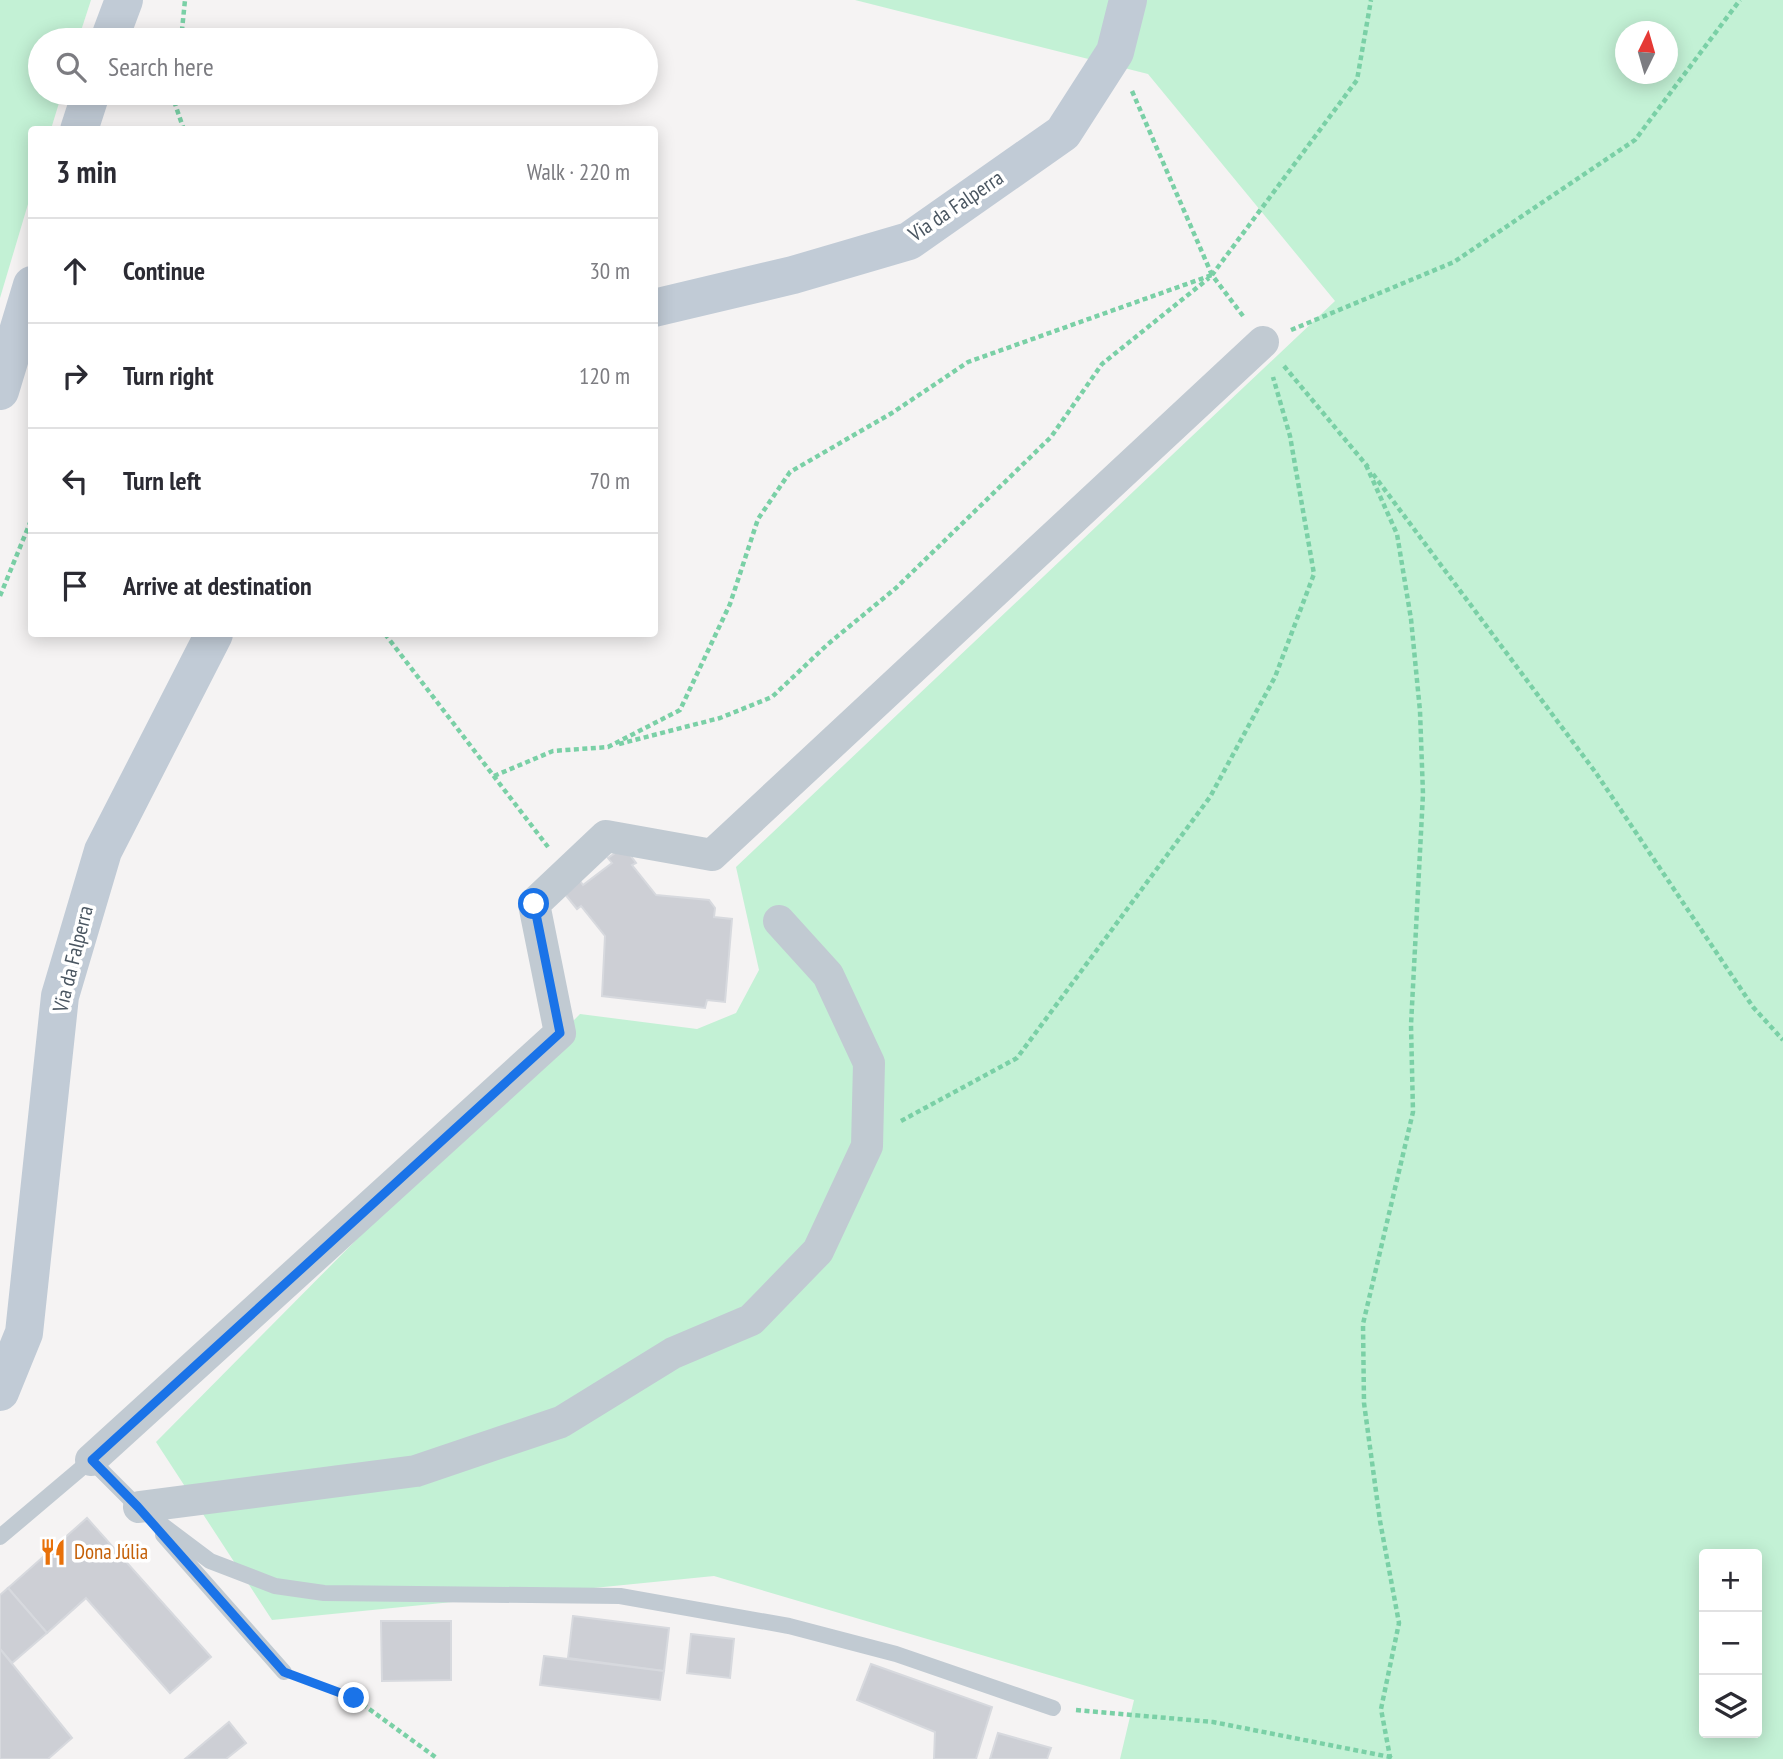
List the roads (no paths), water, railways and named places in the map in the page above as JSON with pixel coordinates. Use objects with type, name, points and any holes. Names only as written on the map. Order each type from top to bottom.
[{"type":"main road","points":[[114,28],[124,0]]},
{"type":"main road","name":"Via da Falperra","points":[[658,307],[793,275],[909,241],[1063,133],[1115,52],[1128,0]]},
{"type":"main road","points":[[80,126],[87,105]]},
{"type":"main road","points":[[0,391],[28,298]]},
{"type":"main road","name":"Via da Falperra","points":[[0,1392],[24,1333],[60,996],[103,852],[212,637]]},
{"type":"street","points":[[92,1460],[560,1033],[534,904],[606,836],[712,855],[1264,342]]},
{"type":"street","points":[[138,1507],[416,1471],[561,1422],[673,1353],[751,1320],[818,1251],[867,1146],[869,1063],[828,975],[779,921]]},
{"type":"lane","points":[[0,1537],[92,1460],[138,1507],[284,1672]]},
{"type":"lane","points":[[138,1507],[210,1561],[275,1586],[324,1593],[620,1596],[789,1626],[896,1654],[1053,1708]]},
{"type":"place","name":"Dona Júlia","points":[[53,1552]]}]
